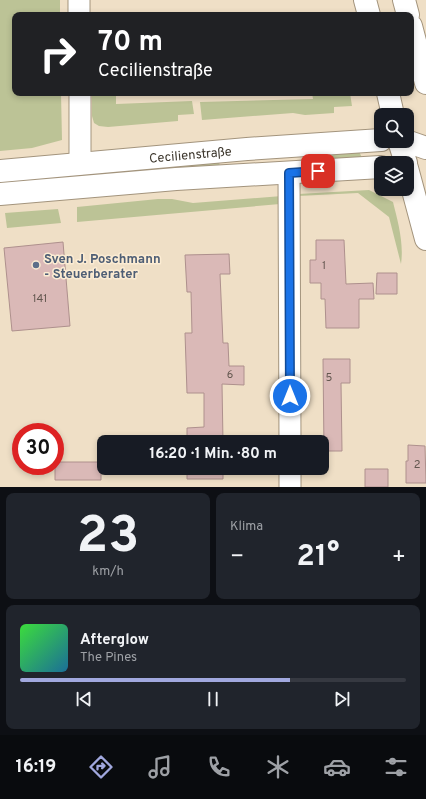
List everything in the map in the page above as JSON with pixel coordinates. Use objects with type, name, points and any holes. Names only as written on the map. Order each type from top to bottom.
[{"type":"street","points":[[79,0],[79,12]]},
{"type":"street","points":[[365,0],[368,12]]},
{"type":"street","points":[[404,0],[407,12]]},
{"type":"street","points":[[414,37],[426,83]]},
{"type":"street","points":[[80,96],[80,164]]},
{"type":"street","points":[[389,96],[391,108]]},
{"type":"street","name":"Cecilienstraße","points":[[0,171],[239,150],[374,140]]},
{"type":"street","points":[[414,144],[426,148]]},
{"type":"street","points":[[414,163],[426,159]]},
{"type":"street","name":"Cecilienstraße","points":[[0,194],[176,179],[374,167]]},
{"type":"street","points":[[289,173],[290,435]]},
{"type":"street","points":[[414,192],[426,239]]},
{"type":"street","points":[[290,475],[290,487]]},
{"type":"green space","points":[[0,0],[60,0],[60,12],[12,12],[12,96],[61,96],[62,140],[32,148],[0,151]]},
{"type":"green space","points":[[92,96],[116,96],[116,104],[192,101],[194,114],[178,115],[178,121],[108,127],[99,126],[94,123],[92,116]]},
{"type":"green space","points":[[312,96],[350,96],[352,106],[334,107],[334,113],[305,115],[293,113],[202,120],[200,102],[313,99]]},
{"type":"green space","points":[[358,149],[362,158],[308,160],[308,154]]},
{"type":"green space","points":[[219,161],[220,168],[0,187],[0,181]]},
{"type":"green space","points":[[369,190],[374,192],[374,196],[381,196],[393,202],[401,240],[401,264],[389,217],[358,193],[298,196],[298,194]]},
{"type":"green space","points":[[282,196],[280,204],[77,222],[77,207],[158,199],[172,199],[193,203]]},
{"type":"green space","points":[[58,209],[61,223],[7,228],[5,213]]},
{"type":"building","points":[[316,240],[344,240],[346,284],[373,283],[374,299],[359,299],[359,328],[326,328],[325,299],[321,299],[321,283],[310,283],[310,260],[316,260]]},
{"type":"building","points":[[63,242],[70,326],[12,331],[4,248]]},
{"type":"building","points":[[229,254],[230,274],[220,274],[223,343],[228,343],[229,366],[244,366],[244,385],[222,384],[223,435],[187,435],[187,428],[204,427],[204,393],[187,393],[185,333],[192,333],[191,292],[187,292],[185,255]]},
{"type":"building","points":[[377,273],[397,273],[397,294],[376,294]]},
{"type":"building","points":[[323,359],[350,359],[350,383],[341,383],[342,451],[329,451],[329,435],[324,435]]},
{"type":"building","points":[[408,445],[425,446],[426,483],[406,483]]},
{"type":"building","points":[[64,462],[97,462],[97,475],[101,475],[101,480],[55,480],[55,475],[64,475]]},
{"type":"building","points":[[365,469],[388,469],[388,487],[365,487]]},
{"type":"building","points":[[187,475],[223,475],[223,479],[187,479]]},
{"type":"place","name":"Sven J. Poschmann - Steuerberater","points":[[36,265]]},
{"type":"route","points":[[290,396],[289,173],[318,171]]}]
